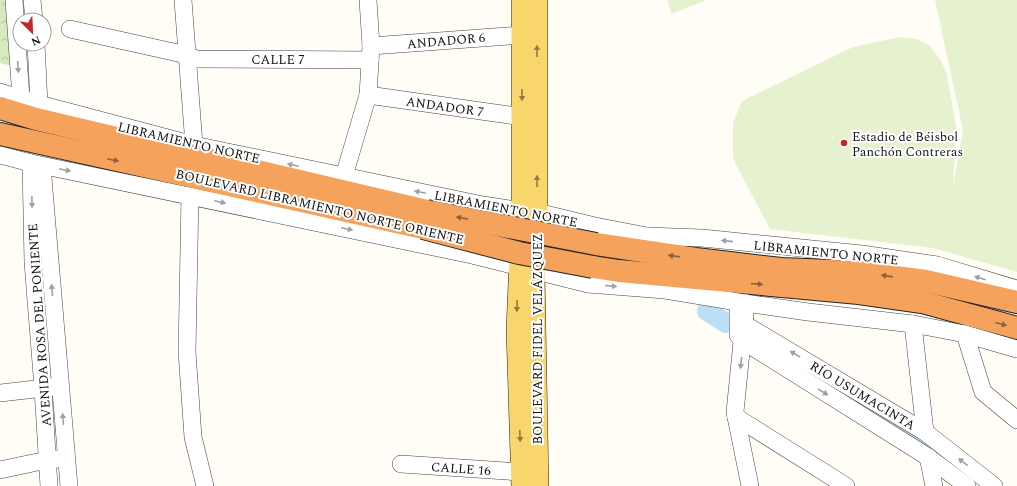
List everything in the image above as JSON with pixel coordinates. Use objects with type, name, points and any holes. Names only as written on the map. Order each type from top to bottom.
[{"type":"highway","name":"BOULEVARD LIBRAMIENTO NORTE ORIENTE","points":[[0,108],[44,113],[425,220],[590,276]]},
{"type":"highway","name":"BOULEVARD LIBRAMIENTO NORTE ORIENTE","points":[[0,134],[48,145],[425,220],[596,235]]},
{"type":"highway","name":"LIBRAMIENTO NORTE","points":[[596,235],[696,259],[781,269],[857,272],[926,281],[1017,302]]},
{"type":"highway","points":[[590,276],[619,271],[859,293],[922,302],[1017,328]]},
{"type":"main road","name":"BOULEVARD FIDEL VELÁZQUEZ","points":[[522,0],[522,117],[529,212]]},
{"type":"main road","name":"BOULEVARD FIDEL VELÁZQUEZ","points":[[522,479],[517,330],[526,269],[537,0]]},
{"type":"main road","name":"BOULEVARD FIDEL VELÁZQUEZ","points":[[526,269],[538,486]]},
{"type":"street","points":[[14,0],[20,98]]},
{"type":"street","points":[[32,0],[33,12]]},
{"type":"street","points":[[183,0],[194,145]]},
{"type":"street","points":[[344,176],[368,95],[371,53],[368,0]]},
{"type":"street","name":"CALLE 7","points":[[70,29],[187,55],[196,59],[371,53]]},
{"type":"street","name":"ANDADOR 6","points":[[371,53],[522,34]]},
{"type":"street","points":[[37,52],[44,113]]},
{"type":"street","name":"LIBRAMIENTO NORTE","points":[[0,92],[20,98],[44,113],[483,205],[529,212],[596,235],[702,238],[854,254],[937,265],[1017,290]]},
{"type":"street","name":"ANDADOR 7","points":[[368,95],[522,117]]},
{"type":"street","points":[[0,155],[36,164],[472,254],[526,269],[590,276],[742,303],[913,324],[965,334],[1017,349]]},
{"type":"street","name":"AVENIDA ROSA DEL PONIENTE","points":[[36,164],[33,262],[52,387],[66,453],[69,486]]},
{"type":"street","points":[[190,196],[187,352],[193,437],[205,486]]},
{"type":"street","points":[[472,254],[490,247],[496,233],[494,215],[483,205]]},
{"type":"street","points":[[590,276],[576,279],[569,274],[564,261],[563,248],[566,237],[575,230],[596,235]]},
{"type":"street","points":[[742,303],[744,324],[743,341],[735,412],[750,486]]},
{"type":"street","points":[[742,303],[738,335],[743,341]]},
{"type":"street","name":"RÍO USUMACINTA","points":[[744,324],[925,432],[994,486]]},
{"type":"street","points":[[913,324],[925,432]]},
{"type":"street","points":[[965,334],[983,392],[1017,420]]},
{"type":"street","name":"RÍO USUMACINTA","points":[[743,341],[928,457],[967,486]]},
{"type":"street","points":[[0,393],[52,387]]},
{"type":"street","name":"AVENIDA ROSA DEL PONIENTE","points":[[49,486],[47,455],[52,387]]},
{"type":"street","points":[[736,417],[846,486]]},
{"type":"street","points":[[0,458],[66,453]]},
{"type":"street","points":[[0,470],[47,455]]},
{"type":"street","points":[[928,457],[934,486]]},
{"type":"street","name":"CALLE 16","points":[[400,464],[522,479]]},
{"type":"green space","points":[[0,0],[8,0],[13,66],[0,63]]},
{"type":"green space","points":[[667,0],[706,0],[672,14]]},
{"type":"green space","name":"Estadio de Béisbol Panchón Contreras","points":[[935,0],[1017,0],[1017,272],[933,248],[770,229],[733,159],[733,123],[742,101],[853,47],[900,37],[916,39],[930,46],[940,59],[947,74],[956,127],[953,186],[963,130]]},
{"type":"waterway","points":[[707,311],[726,323]]},
{"type":"waterway","points":[[821,381],[902,428],[943,454]]},
{"type":"place","name":"Estadio de Béisbol Panchón Contreras","points":[[844,143]]}]
